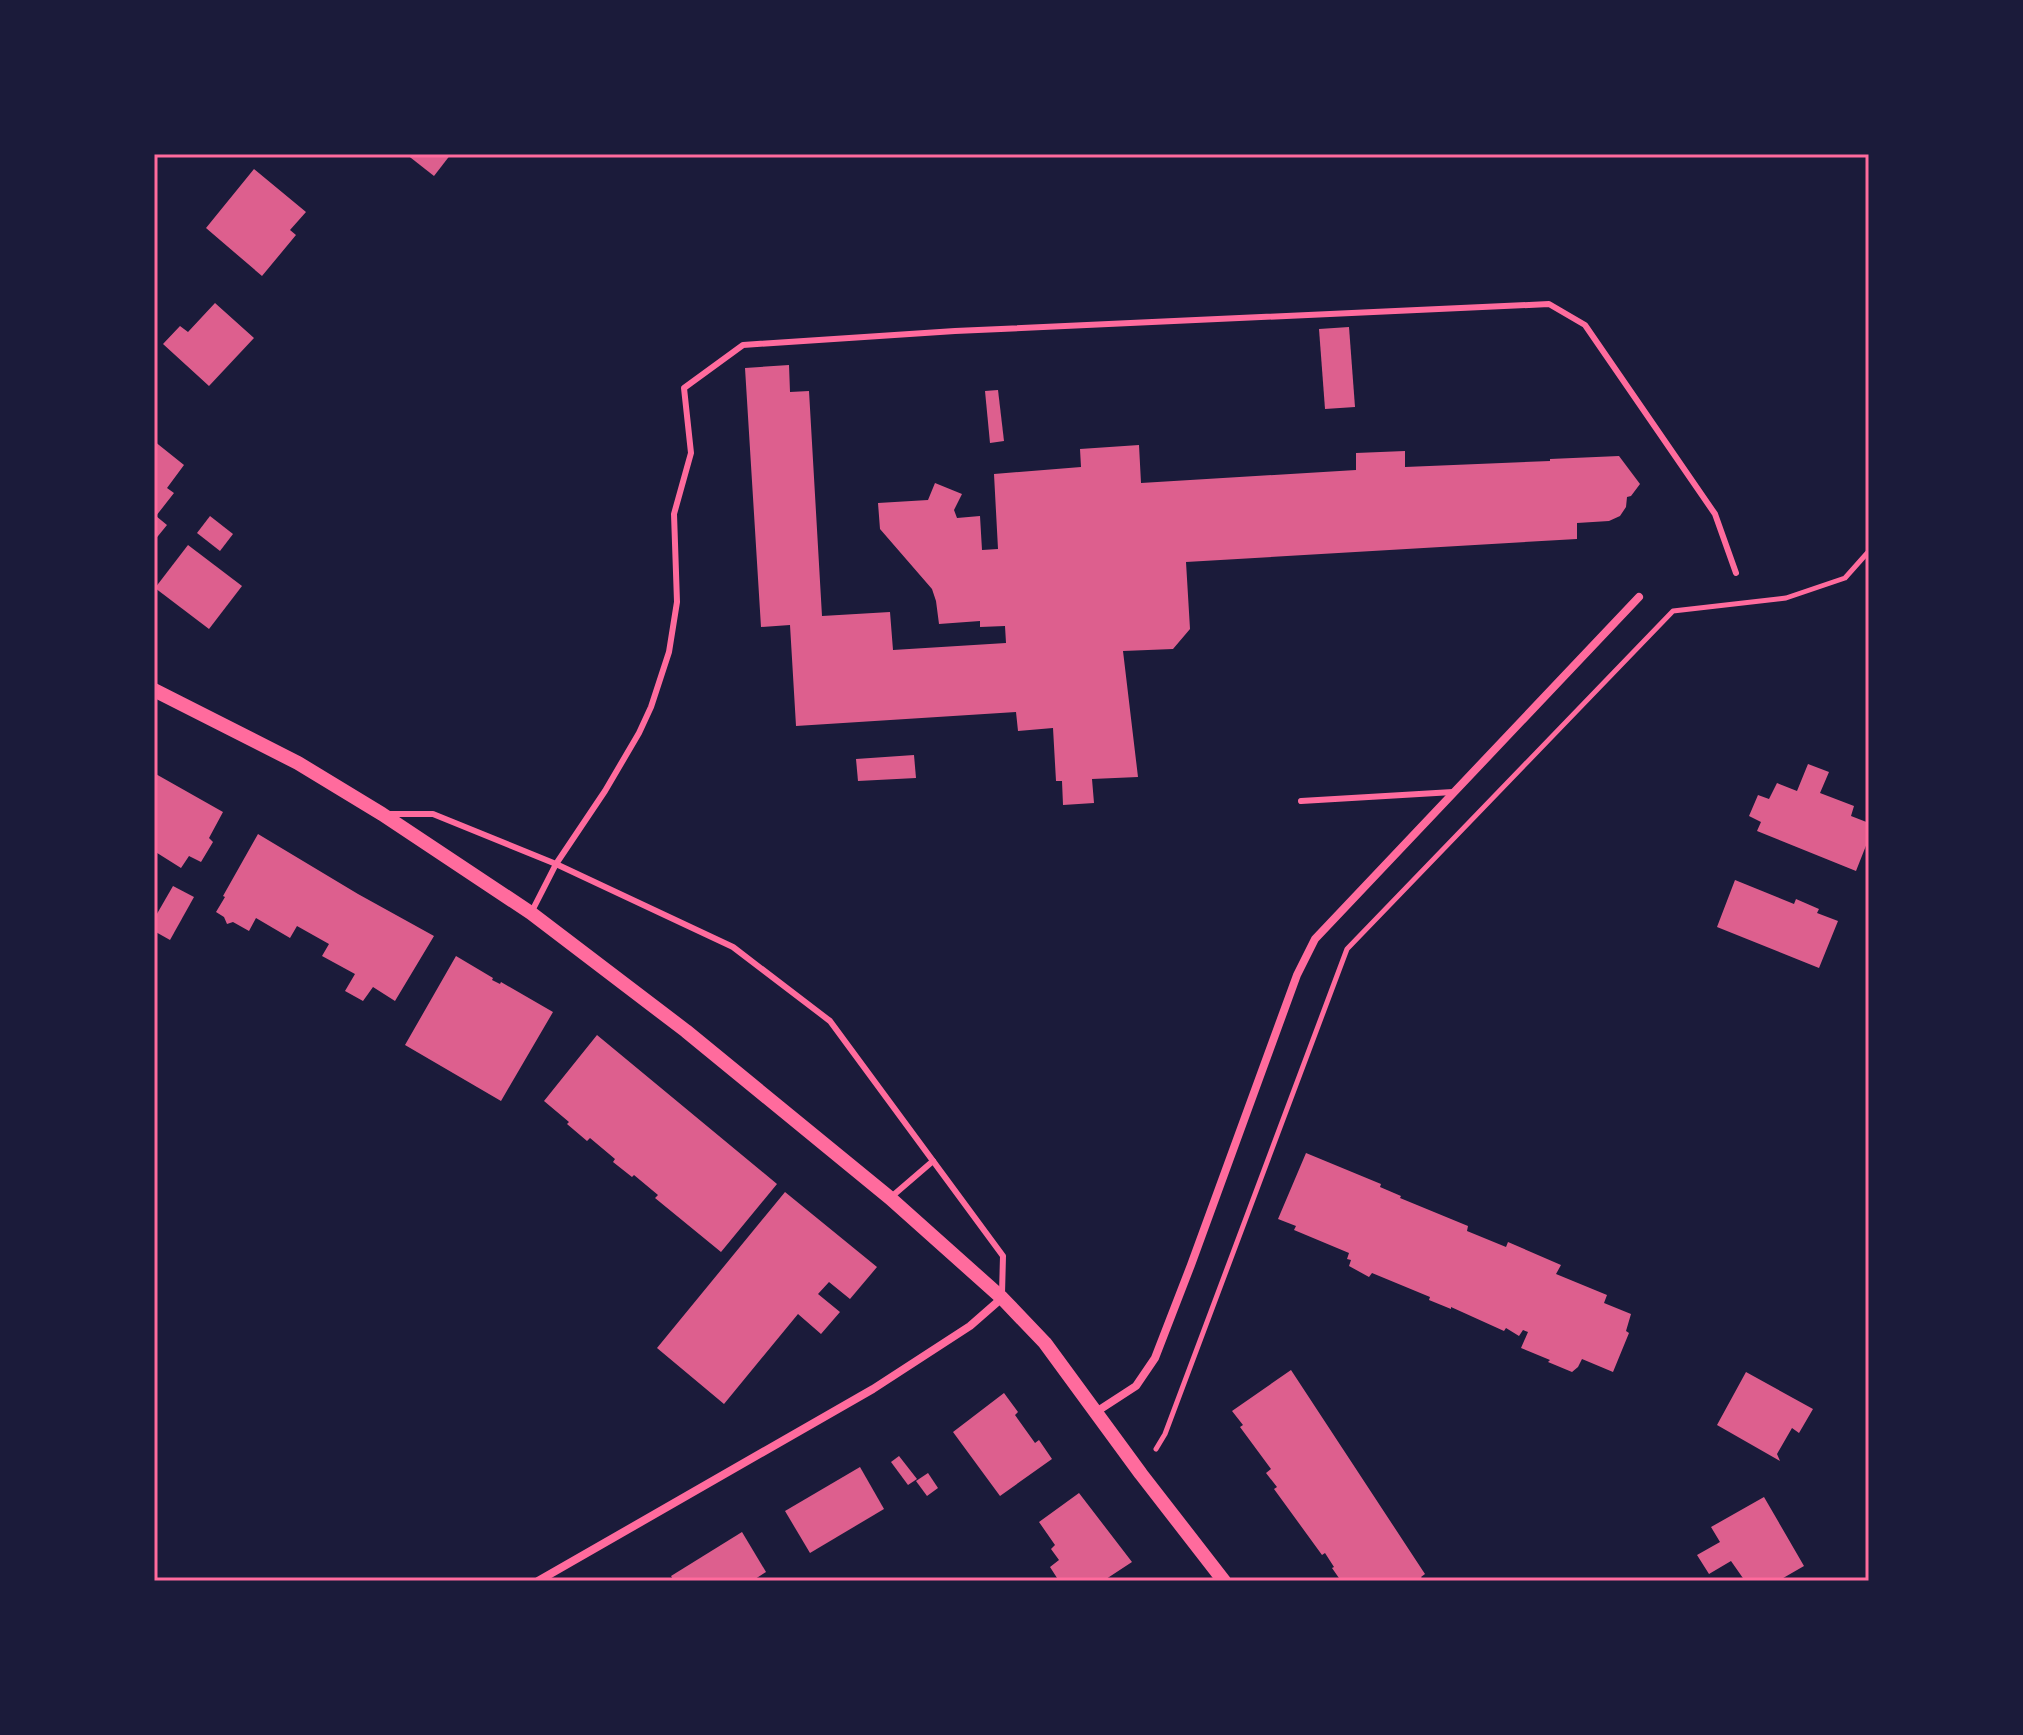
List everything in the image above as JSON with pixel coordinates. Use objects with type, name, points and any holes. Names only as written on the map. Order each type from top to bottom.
[{"type":"street","points":[[1096,1412],[1136,1386],[1155,1358],[1297,975],[1315,939],[1639,597]]},
{"type":"street","points":[[154,690],[298,763],[382,814],[531,913],[686,1031],[890,1198],[1002,1298],[1045,1343],[1224,1581]]},
{"type":"street","points":[[538,1581],[873,1389],[970,1326],[1002,1298]]},
{"type":"lane","points":[[531,913],[556,864],[605,791],[651,707],[669,652],[677,602],[674,514],[691,453],[684,388],[743,345],[955,331],[1549,304],[1585,325],[1715,514],[1736,573]]},
{"type":"lane","points":[[1301,801],[1454,792]]},
{"type":"lane","points":[[382,814],[433,814],[556,864],[733,947],[830,1021],[1003,1256],[1002,1298]]},
{"type":"lane","points":[[890,1198],[933,1161]]},
{"type":"path","points":[[1141,1474],[1165,1434],[1347,949],[1673,611],[1786,598],[1845,578],[1869,551]]},
{"type":"building","points":[[406,154],[451,154],[434,176]]},
{"type":"building","points":[[254,169],[306,212],[290,230],[296,235],[262,276],[206,228]]},
{"type":"building","points":[[215,303],[254,338],[209,386],[163,344],[180,326],[188,332]]},
{"type":"building","points":[[1349,327],[1355,407],[1325,409],[1319,329]]},
{"type":"building","points":[[789,365],[790,392],[809,391],[822,616],[890,612],[893,650],[1006,643],[1005,626],[980,627],[980,621],[939,624],[932,589],[880,529],[878,503],[928,500],[935,483],[962,494],[954,510],[957,518],[980,516],[982,550],[998,549],[994,474],[1081,467],[1080,449],[1139,445],[1141,483],[1356,470],[1356,453],[1405,451],[1405,467],[1619,456],[1640,484],[1627,497],[1626,507],[1620,516],[1609,521],[1577,523],[1577,539],[1186,562],[1190,629],[1173,649],[1123,651],[1138,777],[1092,779],[1094,803],[1063,805],[1062,781],[1056,781],[1053,728],[1018,731],[1016,712],[796,726],[790,625],[761,627],[745,368]]},
{"type":"building","points":[[998,390],[1004,441],[990,443],[985,391]]},
{"type":"building","points":[[154,441],[184,465],[167,488],[174,493],[156,516],[167,525],[154,541]]},
{"type":"building","points":[[210,516],[233,534],[220,551],[197,533]]},
{"type":"building","points":[[188,545],[242,586],[209,629],[155,588]]},
{"type":"building","points":[[914,755],[916,778],[858,781],[856,759]]},
{"type":"building","points":[[1808,764],[1829,772],[1820,793],[1854,806],[1851,816],[1869,823],[1869,838],[1856,871],[1757,831],[1761,822],[1749,816],[1758,795],[1769,799],[1777,783],[1797,791]]},
{"type":"building","points":[[154,773],[223,812],[209,838],[213,842],[201,862],[189,856],[181,868],[154,851]]},
{"type":"building","points":[[258,834],[434,936],[395,1001],[373,987],[363,1001],[345,991],[355,974],[322,956],[329,944],[297,926],[290,938],[256,918],[249,931],[233,922],[227,924],[224,917],[216,912]]},
{"type":"building","points":[[1735,880],[1794,904],[1796,899],[1819,909],[1817,913],[1838,921],[1819,968],[1717,927]]},
{"type":"building","points":[[173,886],[194,897],[170,940],[154,931],[154,919]]},
{"type":"building","points":[[456,956],[492,980],[501,982],[553,1012],[501,1101],[405,1045]]},
{"type":"building","points":[[597,1035],[777,1184],[721,1252],[655,1198],[658,1195],[634,1175],[632,1177],[613,1162],[615,1159],[590,1138],[587,1141],[567,1124],[569,1122],[544,1101]]},
{"type":"building","points":[[1306,1153],[1381,1184],[1380,1187],[1400,1198],[1468,1226],[1467,1231],[1506,1247],[1508,1242],[1561,1265],[1556,1274],[1607,1295],[1604,1303],[1631,1314],[1626,1331],[1629,1333],[1613,1372],[1582,1359],[1572,1372],[1548,1362],[1550,1360],[1521,1348],[1528,1332],[1523,1330],[1519,1336],[1506,1328],[1504,1331],[1372,1273],[1369,1277],[1349,1266],[1349,1253],[1294,1230],[1296,1226],[1278,1219]]},
{"type":"building","points":[[785,1192],[877,1267],[850,1299],[829,1282],[818,1294],[840,1312],[821,1334],[798,1314],[724,1404],[657,1348]]},
{"type":"building","points":[[1291,1370],[1425,1574],[1421,1577],[1424,1581],[1341,1581],[1325,1553],[1322,1555],[1274,1489],[1277,1487],[1266,1473],[1271,1469],[1232,1411]]},
{"type":"building","points":[[1746,1372],[1813,1409],[1799,1433],[1792,1428],[1777,1454],[1780,1461],[1717,1425]]},
{"type":"building","points":[[1004,1393],[1035,1443],[1039,1440],[1052,1459],[1000,1496],[953,1432]]},
{"type":"building","points":[[899,1456],[917,1479],[908,1485],[891,1462]]},
{"type":"building","points":[[860,1467],[884,1509],[810,1553],[785,1511]]},
{"type":"building","points":[[928,1473],[938,1488],[927,1496],[916,1481]]},
{"type":"building","points":[[1079,1493],[1132,1562],[1103,1581],[1059,1581],[1050,1567],[1059,1560],[1051,1549],[1055,1545],[1039,1522]]},
{"type":"building","points":[[1764,1497],[1804,1566],[1778,1581],[1745,1581],[1731,1561],[1709,1574],[1697,1555],[1720,1542],[1711,1527]]},
{"type":"building","points":[[742,1532],[766,1572],[752,1581],[674,1581],[671,1576]]}]
